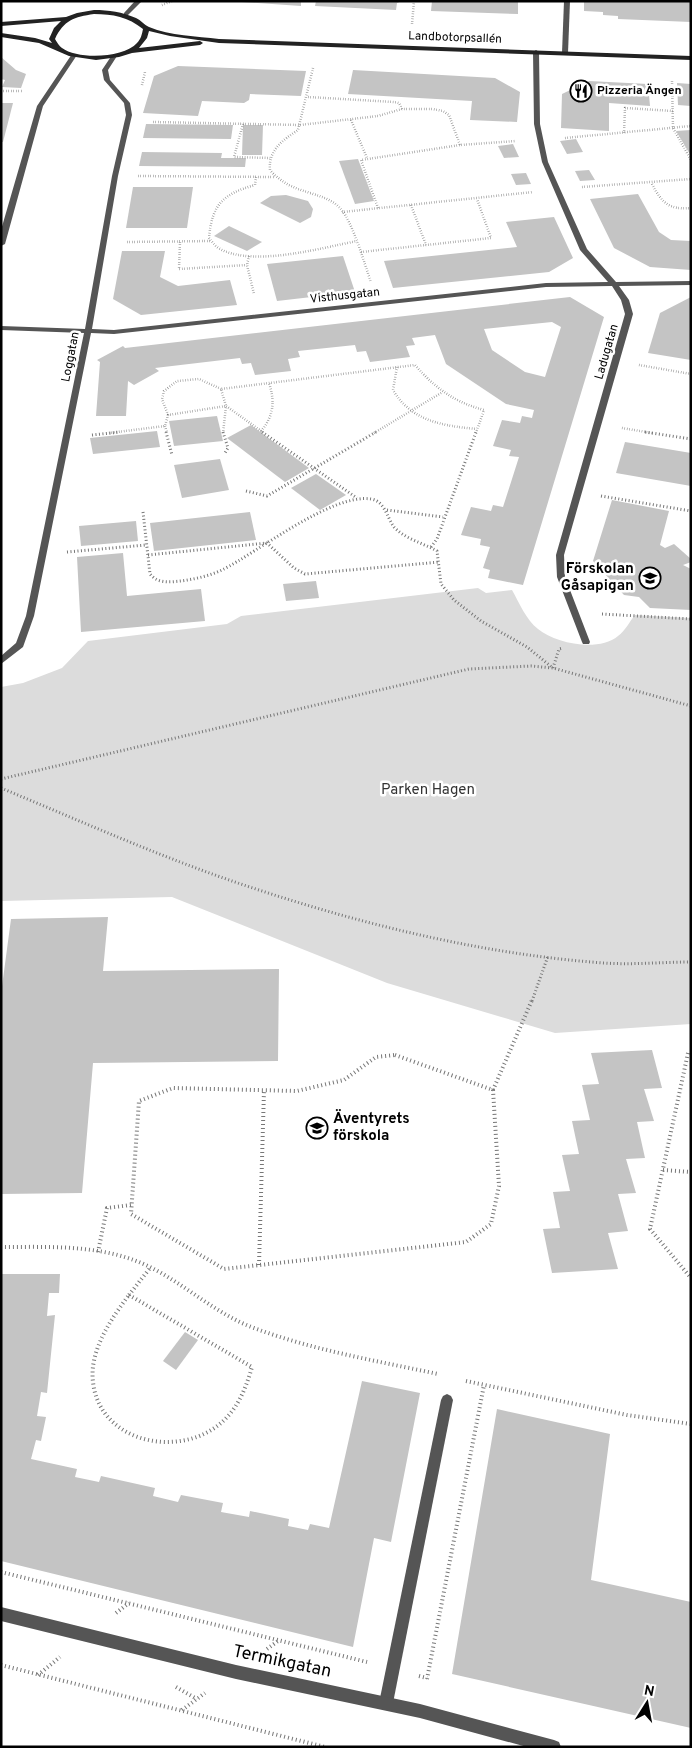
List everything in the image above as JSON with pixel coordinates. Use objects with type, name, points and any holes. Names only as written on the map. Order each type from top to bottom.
[{"type":"street","points":[[126,14],[139,1]]},
{"type":"street","points":[[565,53],[567,1]]},
{"type":"street","points":[[1,24],[66,19],[92,12],[106,11],[126,14],[139,20],[146,28],[146,37],[140,45],[129,52]]},
{"type":"street","points":[[59,48],[52,39],[54,29],[66,19]]},
{"type":"street","name":"Landbotorpsallén","points":[[146,28],[170,34],[219,41],[691,58]]},
{"type":"street","points":[[1,35],[41,42],[59,48]]},
{"type":"street","name":"Landbotorpsallén","points":[[59,48],[74,55],[93,58],[219,41]]},
{"type":"street","name":"Ladugatan","points":[[536,52],[537,124],[540,147],[584,250],[613,283],[624,300],[629,314],[560,555],[561,577],[586,642]]},
{"type":"street","points":[[1,244],[40,106],[49,90],[66,71],[74,55]]},
{"type":"street","points":[[114,56],[105,70],[107,80],[125,100]]},
{"type":"street","name":"Loggatan","points":[[1,661],[20,645],[30,616],[88,331],[115,176],[129,114],[125,100]]},
{"type":"street","name":"Visthusgatan","points":[[1,328],[88,331],[153,329],[546,285],[691,283]]},
{"type":"street","points":[[386,1703],[447,1400]]},
{"type":"street","name":"Termikgatan","points":[[1,1614],[226,1670],[420,1711],[554,1747]]},
{"type":"path","points":[[156,8],[172,1]]},
{"type":"path","points":[[412,24],[414,1]]},
{"type":"path","points":[[314,66],[308,97],[298,130],[284,139],[270,158],[270,170],[274,177],[296,191],[336,205],[342,212],[357,241],[379,303]]},
{"type":"path","points":[[125,100],[140,95],[147,69]]},
{"type":"path","points":[[672,81],[673,128],[691,160]]},
{"type":"path","points":[[308,97],[394,102],[399,103],[402,108]]},
{"type":"path","points":[[127,121],[300,125],[378,116],[402,108],[432,109],[446,112],[460,145]]},
{"type":"path","points":[[624,133],[625,108],[672,110]]},
{"type":"path","points":[[351,120],[367,158]]},
{"type":"path","points":[[243,124],[241,139],[235,146],[234,157],[270,158]]},
{"type":"path","points":[[361,160],[378,208]]},
{"type":"path","points":[[115,176],[274,177]]},
{"type":"path","points":[[210,241],[209,232],[219,201],[234,190],[255,185],[256,177]]},
{"type":"path","points":[[342,212],[618,184],[652,184],[691,179]]},
{"type":"path","points":[[652,184],[667,207],[672,209],[691,208]]},
{"type":"path","points":[[361,252],[492,238],[477,198]]},
{"type":"path","points":[[411,205],[426,245]]},
{"type":"path","points":[[104,242],[210,241],[224,250],[249,256],[276,256],[357,241]]},
{"type":"path","points":[[180,242],[179,269],[247,265]]},
{"type":"path","points":[[249,256],[247,265],[260,317]]},
{"type":"path","points":[[616,362],[691,374]]},
{"type":"path","points":[[221,389],[416,365],[441,393],[472,407],[484,410],[443,517],[437,539],[431,547]]},
{"type":"path","points":[[397,367],[393,390],[402,403],[412,411],[435,423],[477,429]]},
{"type":"path","points":[[172,455],[165,426],[168,415],[162,399],[164,391],[175,382],[196,378],[210,381],[221,389],[226,406],[223,416],[225,444],[228,448],[225,453]]},
{"type":"path","points":[[261,431],[270,423],[273,411],[273,397],[269,383]]},
{"type":"path","points":[[246,491],[267,496],[441,393]]},
{"type":"path","points":[[168,415],[226,406],[357,498],[379,502],[387,510],[392,523],[402,534],[437,551],[440,562],[441,584],[461,607],[542,656],[553,668]]},
{"type":"path","points":[[598,424],[691,439]]},
{"type":"path","points":[[66,438],[165,426]]},
{"type":"path","points":[[578,492],[691,511]]},
{"type":"path","points":[[144,512],[150,574],[152,578],[164,582],[174,582],[199,578],[219,572],[267,544],[285,531],[343,502],[357,498]]},
{"type":"path","points":[[387,510],[443,517]]},
{"type":"path","points":[[148,555],[267,544],[276,549],[293,568],[305,574],[440,562]]},
{"type":"path","points":[[43,554],[146,546]]},
{"type":"path","points":[[574,612],[691,619]]},
{"type":"path","points":[[1,779],[469,669],[531,666],[553,668],[691,706]]},
{"type":"path","points":[[1,788],[143,846],[264,892],[360,920],[464,943],[594,963],[691,962]]},
{"type":"path","points":[[493,1090],[395,1055],[376,1057],[344,1080],[297,1091],[172,1088],[139,1101],[131,1214],[224,1268],[466,1242],[491,1224],[498,1186],[493,1090],[530,1009],[548,956]]},
{"type":"path","points":[[688,1053],[650,1229],[691,1278]]},
{"type":"path","points":[[259,1264],[264,1090]]},
{"type":"path","points":[[663,1170],[691,1172]]},
{"type":"path","points":[[98,1252],[107,1208],[131,1205]]},
{"type":"path","points":[[1,1248],[56,1248],[98,1252],[124,1257],[150,1268],[215,1309],[254,1328],[330,1350],[445,1376]]},
{"type":"path","points":[[128,1295],[252,1367],[248,1385],[240,1401],[229,1416],[215,1428],[183,1441],[164,1443],[137,1439],[104,1418],[98,1408],[94,1385],[96,1356],[107,1326],[128,1295],[150,1268]]},
{"type":"path","points":[[464,1380],[627,1416],[691,1424]]},
{"type":"path","points":[[420,1711],[484,1385]]},
{"type":"path","points":[[1,1572],[427,1678]]},
{"type":"path","points":[[1,1665],[325,1747]]},
{"type":"green space","name":"Parken Hagen","points":[[478,588],[486,593],[512,590],[526,616],[538,629],[555,639],[578,644],[600,644],[610,641],[621,634],[635,615],[691,618],[691,1024],[555,1033],[387,983],[172,897],[1,901],[1,687],[23,683],[62,668],[88,641],[227,624],[241,616]]},
{"type":"building","points":[[227,1],[301,1],[301,6]]},
{"type":"building","points":[[316,1],[402,1],[397,3],[396,10],[315,6]]},
{"type":"building","points":[[432,1],[518,1],[518,14],[431,11]]},
{"type":"building","points":[[584,1],[691,1],[691,22],[618,19],[618,16],[603,15],[603,12],[584,11]]},
{"type":"building","points":[[1,57],[16,70],[26,74],[21,88],[2,87],[5,80],[1,79]]},
{"type":"building","points":[[178,66],[306,71],[301,96],[250,94],[249,100],[244,103],[202,101],[198,116],[143,113],[154,76]]},
{"type":"building","points":[[353,70],[495,78],[520,92],[517,122],[470,120],[472,101],[348,94]]},
{"type":"building","points":[[589,81],[648,84],[650,106],[609,103],[609,131],[561,128],[562,94]]},
{"type":"building","points":[[677,83],[691,84],[691,106],[678,105]]},
{"type":"building","points":[[1,103],[13,103],[3,142],[1,142]]},
{"type":"building","points":[[146,124],[233,125],[231,139],[143,138]]},
{"type":"building","points":[[243,125],[263,125],[262,155],[242,155]]},
{"type":"building","points":[[691,130],[691,156],[676,131]]},
{"type":"building","points":[[576,139],[583,152],[567,154],[560,141]]},
{"type":"building","points":[[513,144],[519,157],[504,158],[498,146]]},
{"type":"building","points":[[142,152],[222,153],[221,158],[246,158],[245,167],[139,166]]},
{"type":"building","points":[[358,159],[374,201],[355,204],[339,161]]},
{"type":"building","points":[[589,170],[595,180],[580,181],[575,171]]},
{"type":"building","points":[[526,173],[531,184],[516,185],[511,174]]},
{"type":"building","points":[[133,187],[193,187],[187,228],[126,228]]},
{"type":"building","points":[[638,194],[659,232],[671,240],[691,241],[691,270],[650,267],[614,248],[590,199]]},
{"type":"building","points":[[286,195],[308,201],[313,209],[311,217],[300,223],[260,203],[271,196]]},
{"type":"building","points":[[554,217],[573,258],[549,272],[393,288],[384,261],[517,247],[506,222]]},
{"type":"building","points":[[229,226],[262,242],[247,251],[214,236]]},
{"type":"building","points":[[122,251],[165,251],[160,277],[178,286],[230,280],[237,305],[141,315],[113,299]]},
{"type":"building","points":[[343,256],[355,292],[277,301],[267,264]]},
{"type":"building","points":[[570,297],[604,317],[523,585],[488,578],[490,570],[483,568],[490,547],[480,545],[481,539],[461,535],[471,507],[491,511],[493,505],[503,507],[519,457],[509,456],[511,450],[493,446],[502,420],[520,423],[522,416],[532,418],[534,410],[506,404],[446,364],[435,335],[412,338],[415,345],[406,346],[410,357],[370,362],[366,351],[357,352],[355,345],[298,351],[300,357],[288,359],[291,371],[255,375],[251,363],[242,364],[240,358],[155,368],[159,371],[134,385],[128,381],[126,416],[96,416],[100,362],[97,360],[123,346],[125,348]],"holes":[[[552,322],[561,327],[545,377],[525,372],[492,350],[484,329]]]},
{"type":"building","points":[[691,297],[691,360],[648,353],[660,313]]},
{"type":"building","points":[[217,416],[223,441],[174,446],[169,421]]},
{"type":"building","points":[[251,425],[309,468],[285,482],[227,438]]},
{"type":"building","points":[[157,431],[160,447],[93,454],[90,438]]},
{"type":"building","points":[[625,442],[691,453],[691,486],[616,473]]},
{"type":"building","points":[[220,459],[229,490],[182,498],[174,465]]},
{"type":"building","points":[[316,474],[346,495],[320,510],[291,488]]},
{"type":"building","points":[[612,500],[669,511],[660,545],[665,548],[674,544],[691,559],[691,562],[683,565],[691,569],[691,610],[650,608],[639,597],[624,595],[593,561]]},
{"type":"building","points":[[250,512],[256,540],[154,551],[150,523]]},
{"type":"building","points":[[136,521],[138,541],[81,546],[79,526]]},
{"type":"building","points":[[123,553],[127,596],[201,589],[205,621],[81,632],[77,557]]},
{"type":"building","points":[[316,581],[319,598],[286,601],[283,584]]},
{"type":"building","points":[[108,917],[103,971],[279,969],[278,1061],[93,1063],[82,1193],[1,1194],[1,994],[11,919]]},
{"type":"building","points":[[652,1050],[662,1088],[644,1089],[654,1121],[637,1122],[645,1158],[626,1159],[636,1193],[618,1194],[628,1231],[608,1233],[618,1269],[552,1273],[543,1229],[560,1228],[553,1192],[570,1191],[562,1155],[579,1154],[572,1121],[590,1120],[582,1085],[599,1084],[591,1053]]},
{"type":"building","points":[[1,1274],[60,1274],[59,1293],[49,1293],[47,1316],[55,1315],[47,1393],[41,1392],[37,1416],[46,1417],[41,1441],[36,1440],[31,1459],[77,1469],[75,1477],[99,1482],[101,1476],[155,1488],[153,1496],[178,1502],[181,1495],[223,1503],[221,1512],[249,1517],[250,1511],[289,1519],[288,1526],[308,1530],[310,1524],[329,1528],[362,1381],[420,1393],[391,1542],[374,1538],[353,1647],[1,1561]]},
{"type":"building","points":[[185,1332],[198,1340],[176,1370],[163,1361]]},
{"type":"building","points":[[497,1409],[610,1434],[591,1580],[691,1602],[691,1728],[452,1674]]},
{"type":"place","name":"Pizzeria Ängen","points":[[581,91]]},
{"type":"place","name":"Förskolan Gåsapigan","points":[[650,578]]},
{"type":"place","name":"Äventyrets förskola","points":[[317,1128]]}]
